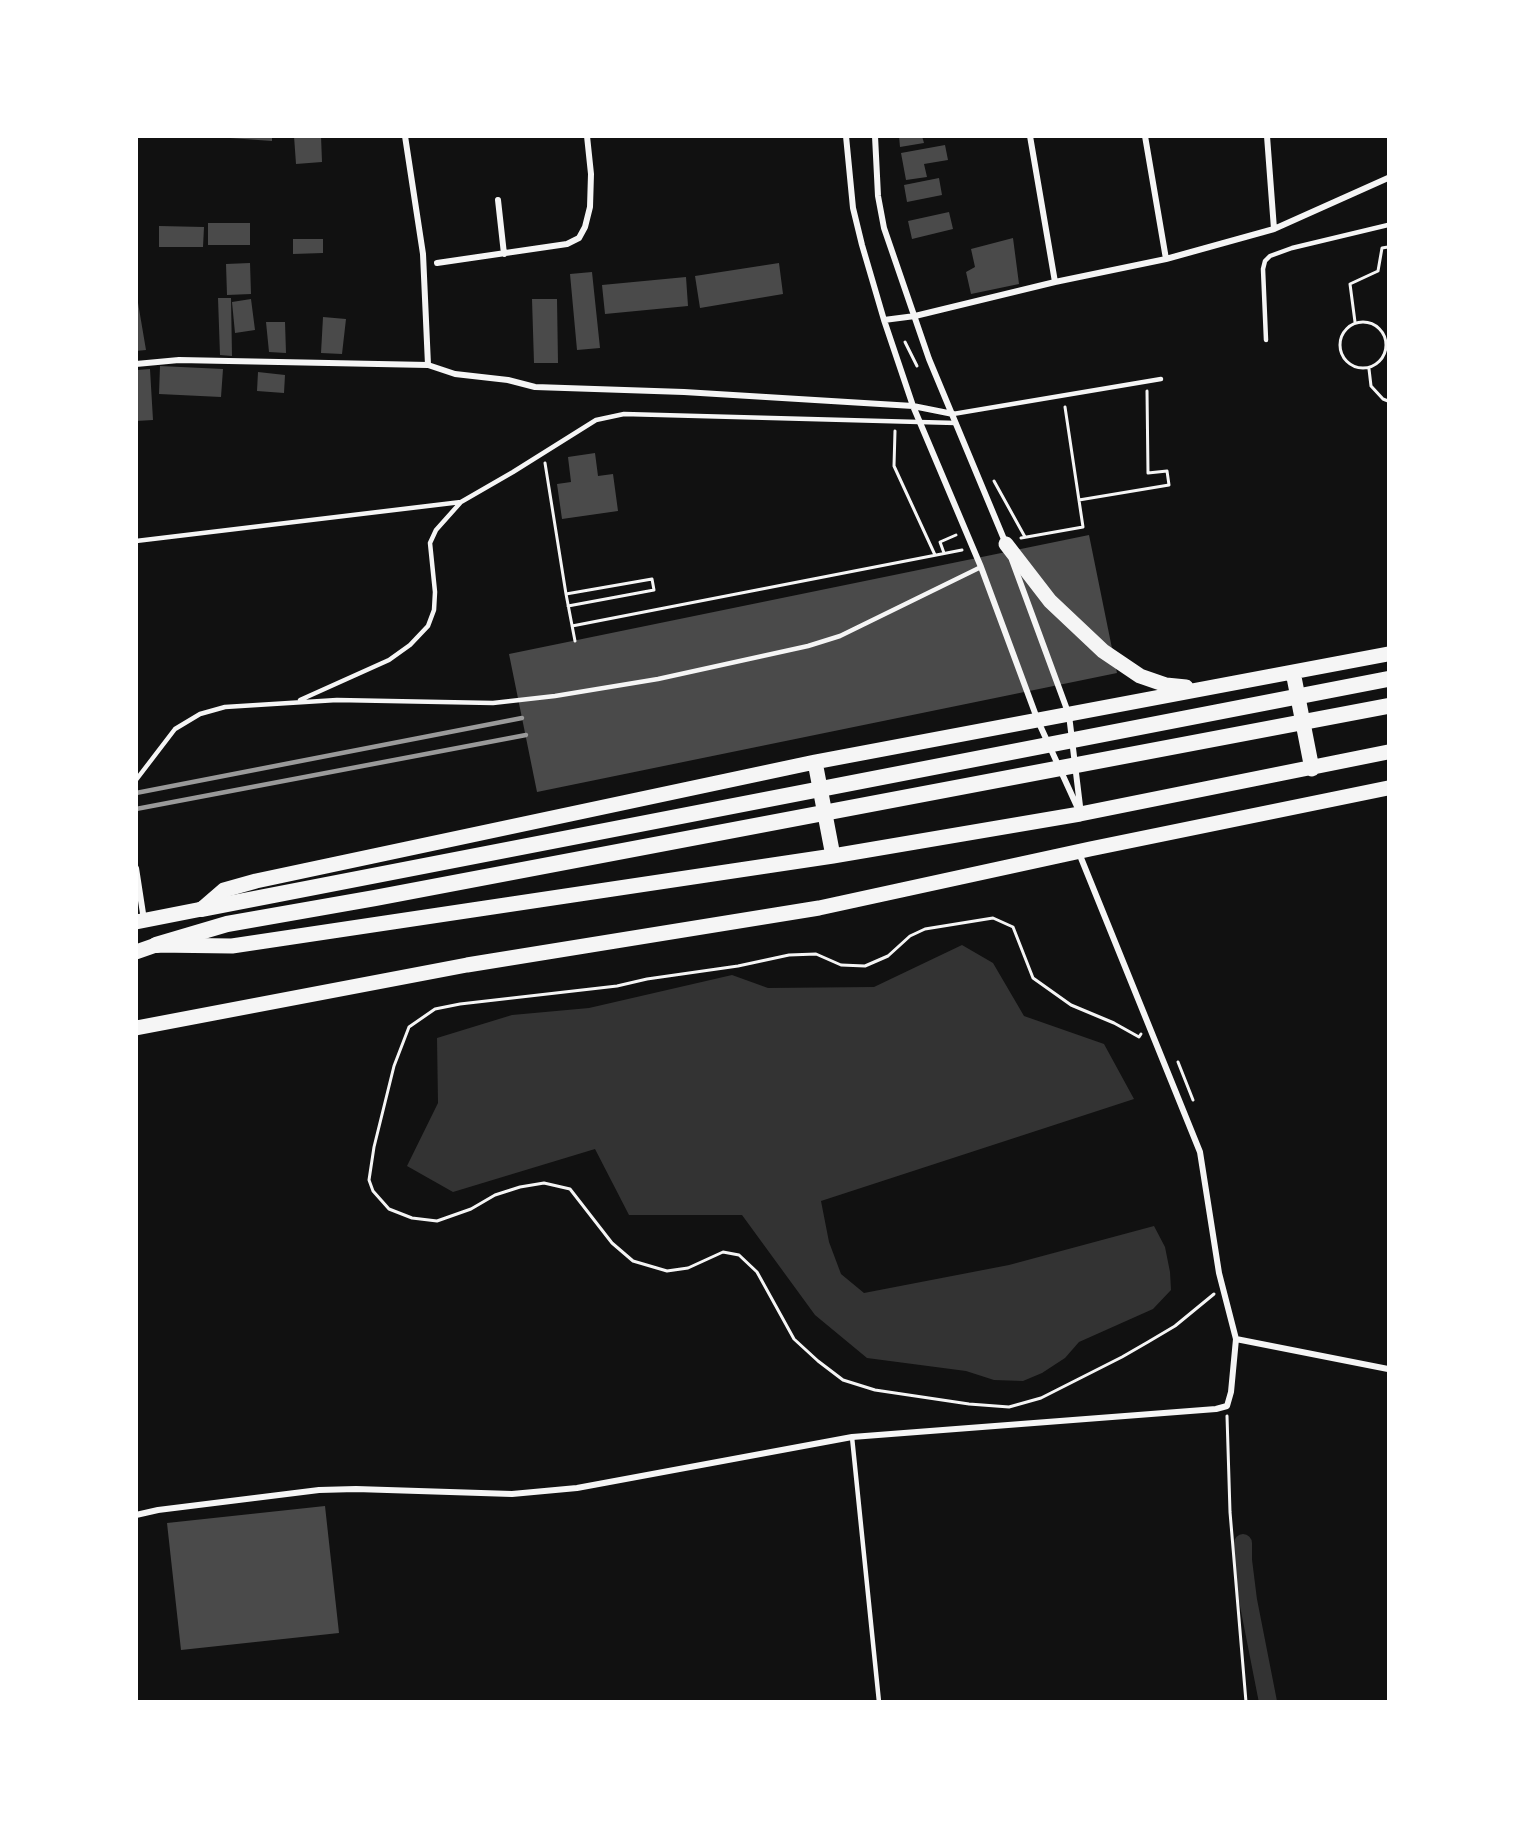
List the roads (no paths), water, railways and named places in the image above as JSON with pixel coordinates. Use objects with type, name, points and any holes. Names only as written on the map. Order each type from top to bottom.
[{"type":"highway","points":[[202,909],[1389,679]]},
{"type":"highway","points":[[156,945],[227,924],[1389,706]]},
{"type":"main road","points":[[1012,542],[1050,601],[1103,651],[1140,676],[1166,685],[1204,689]]},
{"type":"main road","points":[[141,921],[202,909],[224,890],[256,881],[815,762],[1389,654]]},
{"type":"main road","points":[[1293,672],[1312,769]]},
{"type":"main road","points":[[136,952],[156,945],[232,946],[833,856],[1080,814],[1389,753]]},
{"type":"main road","points":[[815,762],[833,856]]},
{"type":"main road","points":[[136,1028],[467,965],[819,908],[1389,788]]},
{"type":"street","points":[[405,136],[423,254],[429,365]]},
{"type":"street","points":[[437,262],[567,244],[579,238],[585,227],[590,207],[591,174],[588,136]]},
{"type":"street","points":[[846,136],[853,207],[862,245],[913,406],[981,567],[1038,721],[1080,814]]},
{"type":"street","points":[[875,136],[878,196],[884,228],[929,359],[1012,542],[1069,715],[1080,814]]},
{"type":"street","points":[[1030,136],[1055,282]]},
{"type":"street","points":[[1145,136],[1166,259]]},
{"type":"street","points":[[1267,136],[1274,230]]},
{"type":"street","points":[[884,320],[915,316],[1055,282],[1166,259],[1274,230],[1389,178]]},
{"type":"street","points":[[498,200],[504,254]]},
{"type":"street","points":[[136,364],[179,360],[429,365],[455,374],[508,380],[535,387],[684,392],[913,406],[953,414]]},
{"type":"street","points":[[136,1515],[158,1510],[319,1490],[512,1494],[577,1488],[852,1437],[1216,1409],[1227,1406],[1231,1392],[1236,1339],[1223,1287],[1200,1152],[1078,852]]},
{"type":"street","points":[[136,868],[141,921]]},
{"type":"street","points":[[1236,1339],[1389,1369]]},
{"type":"lane","points":[[1266,339],[1263,269],[1265,261],[1270,256],[1292,248],[1389,225]]},
{"type":"lane","points":[[953,414],[1161,379]]},
{"type":"lane","points":[[295,702],[389,660],[410,645],[428,626],[434,610],[435,592],[430,543],[436,530],[461,502],[596,420],[624,414],[957,423]]},
{"type":"lane","points":[[136,541],[461,502]]},
{"type":"lane","points":[[136,780],[176,729],[200,714],[225,707],[337,700],[493,703],[555,696],[657,679],[808,646],[840,636],[981,567]]},
{"type":"lane","points":[[852,1437],[879,1701]]},
{"type":"waterway","points":[[1243,1543],[1248,1600],[1268,1702]]},
{"type":"railway","points":[[136,793],[522,718]]},
{"type":"railway","points":[[136,809],[526,735]]}]
